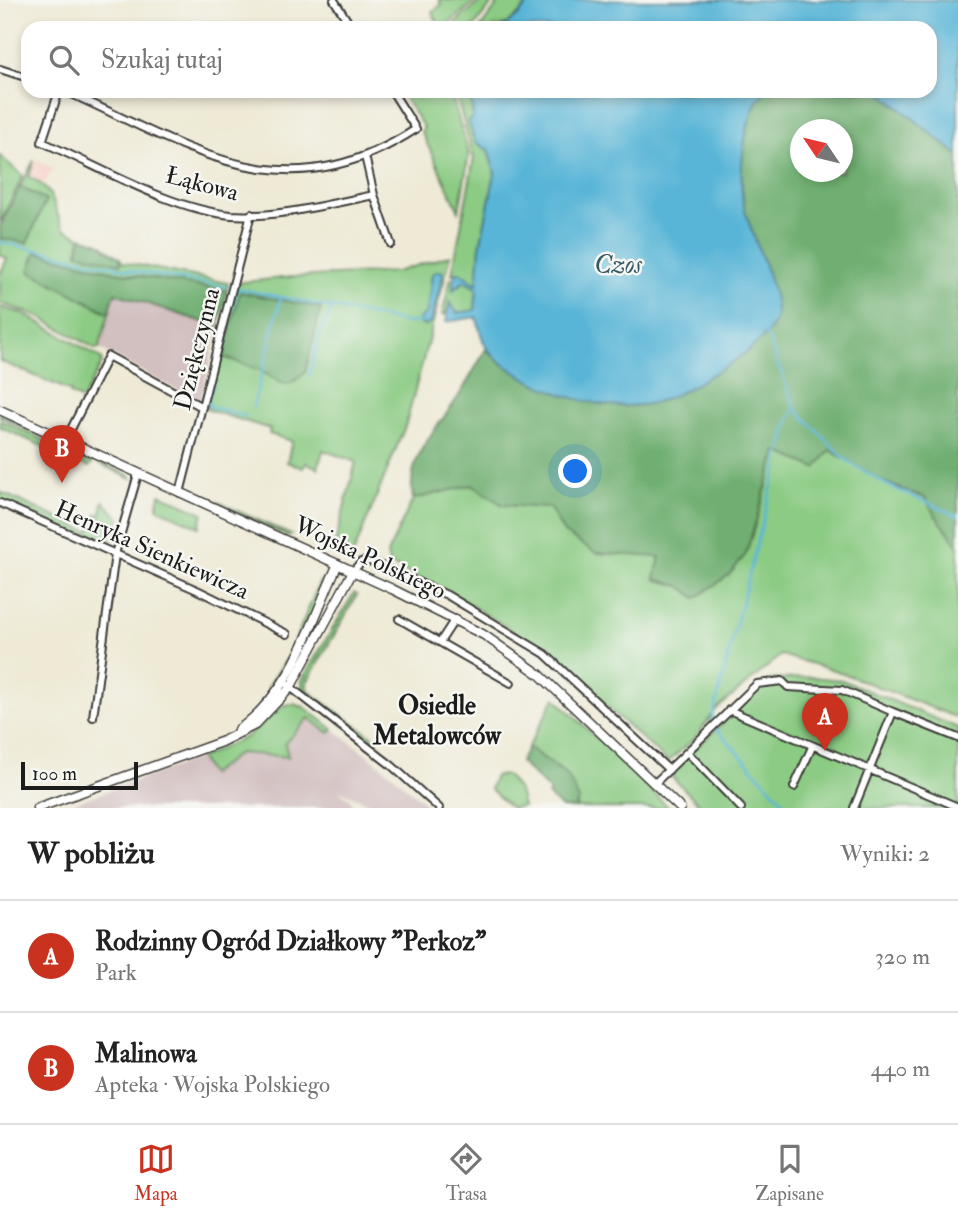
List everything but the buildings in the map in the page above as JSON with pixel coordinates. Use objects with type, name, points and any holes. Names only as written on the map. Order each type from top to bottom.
[{"type":"street","points":[[334,0],[348,21]]},
{"type":"street","points":[[0,69],[21,76]]},
{"type":"street","name":"Łąkowa","points":[[57,98],[42,142],[165,196],[212,211],[251,215],[374,195]]},
{"type":"street","points":[[80,98],[179,146],[218,161],[280,171],[312,170],[365,156],[416,130],[396,98]]},
{"type":"street","points":[[365,156],[374,195],[391,244]]},
{"type":"street","name":"Dziękczynna","points":[[180,493],[251,215]]},
{"type":"street","points":[[65,441],[108,356],[202,407]]},
{"type":"street","name":"Wojska Polskiego","points":[[0,410],[455,619],[539,674],[680,808]]},
{"type":"street","points":[[93,718],[115,554],[138,474]]},
{"type":"street","name":"Henryka Sienkiewicza","points":[[0,503],[287,634]]},
{"type":"street","points":[[37,808],[221,742],[256,724],[287,686],[353,571],[361,562],[370,561],[447,595],[519,638],[566,673],[669,770]]},
{"type":"street","points":[[287,686],[338,564]]},
{"type":"street","points":[[399,619],[511,683]]},
{"type":"street","points":[[440,642],[455,619]]},
{"type":"street","points":[[655,783],[758,684],[782,681],[788,687],[842,690],[958,738]]},
{"type":"street","points":[[287,686],[391,765],[439,808]]},
{"type":"street","points":[[729,710],[958,807]]},
{"type":"street","points":[[854,808],[893,712]]},
{"type":"street","points":[[794,787],[812,747]]},
{"type":"street","points":[[688,752],[741,808]]},
{"type":"shaded area","points":[[35,160],[53,168],[44,184],[29,177]]},
{"type":"shaded area","points":[[115,293],[218,327],[201,400],[195,400],[99,348]]},
{"type":"shaded area","points":[[309,718],[329,733],[333,729],[381,765],[426,804],[425,808],[379,808],[337,789],[350,799],[353,808],[59,808],[200,758],[210,775],[239,753],[287,757],[285,743]]},
{"type":"green space","points":[[439,0],[477,0],[452,21],[437,21],[432,12],[441,5]]},
{"type":"green space","points":[[482,0],[495,0],[478,21],[457,21]]},
{"type":"green space","points":[[501,0],[531,0],[510,21],[485,21]]},
{"type":"green space","points":[[405,98],[452,98],[469,154],[459,211],[421,131],[424,128]]},
{"type":"green space","points":[[457,98],[471,98],[473,117],[468,121],[475,142],[488,150],[495,173],[480,247],[477,285],[459,272],[452,274],[474,158]]},
{"type":"green space","points":[[760,98],[888,98],[958,155],[958,547],[926,498],[881,481],[830,450],[816,468],[777,451],[746,554],[729,575],[696,598],[680,586],[655,579],[660,557],[596,553],[564,533],[550,508],[503,505],[472,485],[413,499],[413,472],[422,449],[461,392],[486,349],[503,364],[773,293],[749,227],[742,192],[742,161],[751,113]]},
{"type":"green space","points":[[0,156],[23,176],[0,222]]},
{"type":"green space","points":[[34,160],[29,177],[45,188],[64,229],[81,237],[78,253],[228,283],[227,291],[115,272],[36,252],[30,271],[109,313],[99,348],[96,349],[38,316],[0,303],[0,275],[7,258],[0,255],[0,238],[27,243],[46,200],[20,187]]},
{"type":"green space","points":[[20,187],[46,200],[27,243],[0,238],[0,226]]},
{"type":"green space","points":[[81,237],[98,242],[121,259],[120,264],[78,253]]},
{"type":"green space","points":[[36,252],[115,272],[227,291],[218,327],[115,293],[109,313],[29,271]]},
{"type":"green space","points":[[451,255],[406,424],[352,557],[333,551],[356,462],[323,450],[318,468],[306,463],[303,468],[287,462],[292,441],[269,434],[270,429],[206,409],[235,283],[292,277],[396,272]],"holes":[[[443,275],[431,322],[426,326],[432,278]]]},
{"type":"green space","points":[[451,278],[454,279],[453,287],[459,287],[464,281],[477,289],[475,311],[456,313],[450,303],[445,315],[442,315]]},
{"type":"green space","points":[[240,292],[321,308],[305,373],[298,379],[283,384],[259,370],[226,358],[224,353]]},
{"type":"green space","points":[[0,307],[24,314],[101,358],[102,363],[82,400],[70,394],[71,391],[0,361]]},
{"type":"green space","points":[[0,416],[129,475],[132,479]]},
{"type":"green space","points":[[0,420],[92,463],[89,467],[0,427]]},
{"type":"green space","points":[[830,450],[885,483],[926,498],[958,547],[958,718],[837,671],[781,655],[717,709],[696,737],[668,762],[545,651],[451,593],[389,564],[387,554],[413,499],[472,485],[503,505],[550,508],[564,533],[660,557],[655,579],[680,586],[746,554],[777,451],[815,467]]},
{"type":"green space","points":[[185,487],[291,535],[288,537],[188,491]]},
{"type":"green space","points":[[0,492],[89,532],[97,514],[101,515],[103,501],[120,518],[114,538],[101,545],[0,500]]},
{"type":"green space","points":[[160,494],[203,513],[199,527],[157,508]]},
{"type":"green space","points":[[327,579],[301,644],[273,694],[268,687],[289,655],[320,581]]},
{"type":"green space","points":[[354,593],[357,595],[307,682],[307,689],[314,695],[310,698],[302,692],[302,680]]},
{"type":"green space","points":[[811,677],[842,680],[958,728],[958,808],[703,808],[668,773],[770,680]]},
{"type":"green space","points":[[315,696],[377,741],[371,747],[312,700]]},
{"type":"green space","points":[[555,698],[669,808],[574,808],[577,806],[567,775],[528,747]]},
{"type":"green space","points":[[284,705],[304,707],[333,729],[329,733],[309,718],[285,743],[288,757],[239,753],[210,775],[200,758],[246,737]]},
{"type":"green space","points":[[528,747],[567,775],[579,800],[574,808],[562,808],[548,795],[550,791],[520,762]]},
{"type":"green space","points":[[506,775],[519,791],[523,806],[511,808],[490,789],[495,776]]},
{"type":"water","points":[[531,0],[958,0],[958,155],[888,98],[937,98],[937,21],[512,21]]},
{"type":"water","name":"Czos","points":[[471,98],[760,98],[746,133],[741,180],[747,218],[774,295],[775,319],[767,333],[740,357],[702,381],[660,401],[640,405],[617,406],[569,397],[545,388],[504,365],[486,348],[476,317],[446,322],[450,302],[457,313],[475,310],[477,289],[464,281],[453,290],[455,273],[459,272],[477,284],[480,247],[495,173],[488,150],[475,142],[468,121],[473,117]]},
{"type":"water","points":[[442,271],[443,275],[431,322],[426,326],[420,324],[419,319],[427,312],[432,274]]},
{"type":"waterway","points":[[0,242],[139,272],[226,287]]},
{"type":"waterway","points":[[236,288],[409,323],[422,321]]},
{"type":"waterway","points":[[237,290],[208,403],[209,406],[245,416]]},
{"type":"waterway","points":[[253,408],[281,297]]},
{"type":"waterway","points":[[309,376],[320,333],[333,307]]},
{"type":"waterway","points":[[766,333],[795,408],[846,460],[887,485],[958,516]]},
{"type":"waterway","points":[[789,808],[711,723],[789,419],[795,408]]},
{"type":"place","name":"Malinowa","points":[[62,483]]},
{"type":"place","name":"Rodzinny Ogród Działkowy \"Perkoz\"","points":[[825,751]]},
{"type":"district","name":"Osiedle Metalowców","points":[[437,721]]}]
